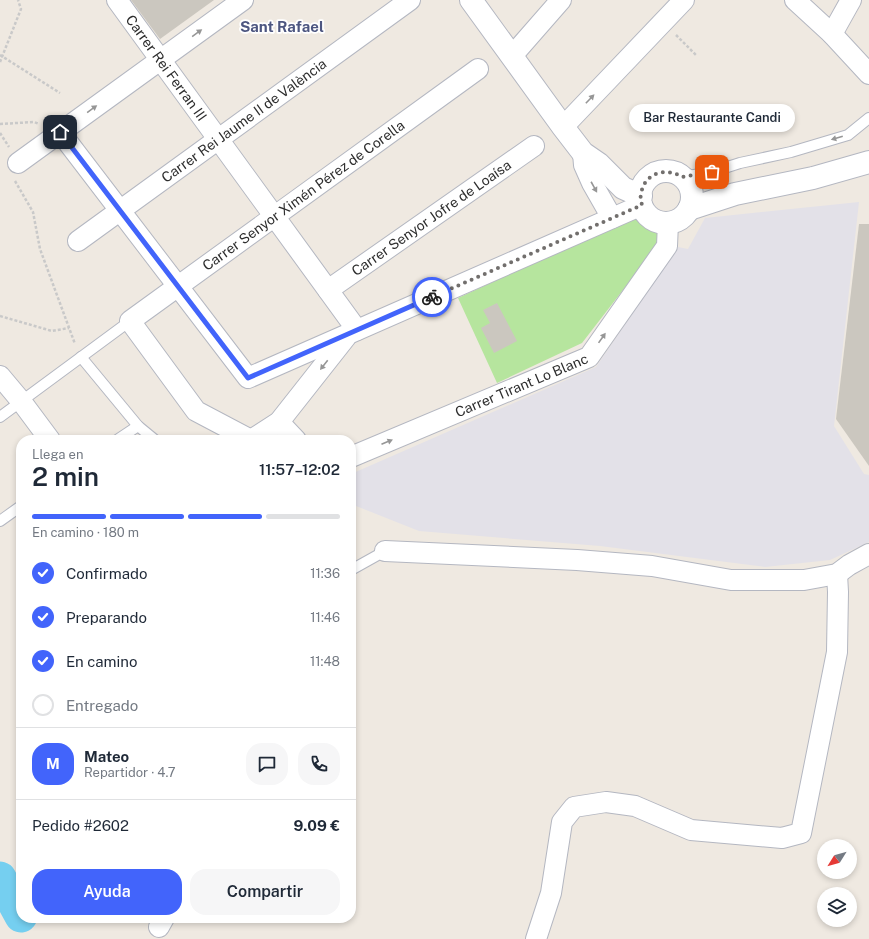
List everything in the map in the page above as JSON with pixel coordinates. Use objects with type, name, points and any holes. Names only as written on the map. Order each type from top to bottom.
[{"type":"street","name":"Carrer Rei Ferran III","points":[[117,0],[328,290],[353,332]]},
{"type":"street","points":[[18,163],[243,0]]},
{"type":"street","name":"Carrer Rei Jaume II de València","points":[[78,241],[410,0]]},
{"type":"street","points":[[471,0],[563,127],[591,158],[644,193]]},
{"type":"street","points":[[512,56],[561,0]]},
{"type":"street","points":[[563,127],[684,0]]},
{"type":"street","points":[[795,0],[832,34],[869,74]]},
{"type":"street","points":[[832,34],[851,0]]},
{"type":"street","name":"Carrer Senyor Ximén Pérez de Corella","points":[[130,322],[478,69]]},
{"type":"street","points":[[60,132],[248,378],[612,218],[644,193],[659,172],[665,171],[677,173],[686,182],[692,194],[692,202],[689,209],[680,219],[674,222],[659,222],[646,212],[644,193]]},
{"type":"street","name":"Carrer Senyor Jofre de Loaísa","points":[[328,290],[534,146]]},
{"type":"street","points":[[591,158],[584,165],[592,183],[612,218]]},
{"type":"street","points":[[689,209],[735,194],[813,178],[869,162]]},
{"type":"street","points":[[686,182],[735,194]]},
{"type":"street","name":"Carrer Tirant Lo Blanc","points":[[356,455],[589,357],[667,246],[668,222]]},
{"type":"street","points":[[130,322],[196,411],[242,435]]},
{"type":"street","points":[[259,435],[279,422],[353,332]]},
{"type":"street","points":[[0,376],[46,435]]},
{"type":"street","points":[[279,422],[291,435]]},
{"type":"street","points":[[386,551],[577,560],[652,566],[731,580],[804,580],[837,574],[849,565],[869,554]]},
{"type":"street","points":[[536,939],[551,893],[562,822],[574,807],[606,802],[635,806],[691,830],[782,838],[801,833],[837,652],[837,574]]},
{"type":"lane","points":[[686,182],[740,163],[791,152],[848,135],[869,118]]},
{"type":"lane","points":[[0,416],[130,322]]},
{"type":"lane","points":[[81,357],[138,426],[149,435]]},
{"type":"lane","points":[[124,435],[138,426]]},
{"type":"lane","points":[[0,521],[16,510]]},
{"type":"lane","points":[[356,567],[386,551]]},
{"type":"path","points":[[0,62],[1,56],[21,9],[18,0]]},
{"type":"path","points":[[663,22],[697,56]]},
{"type":"path","points":[[1,56],[60,93]]},
{"type":"path","points":[[0,124],[34,122],[60,132]]},
{"type":"path","points":[[18,163],[11,175],[34,212],[40,249],[81,357]]},
{"type":"path","points":[[0,316],[52,331],[69,328]]},
{"type":"shaded area","points":[[859,202],[834,426],[864,474],[869,475],[869,542],[830,560],[765,567],[600,546],[419,531],[356,506],[356,472],[596,367],[678,247],[688,249],[705,218]]},
{"type":"green space","points":[[636,216],[649,230],[659,232],[657,246],[582,343],[497,383],[458,298]]},
{"type":"building","points":[[131,0],[214,0],[160,39]]},
{"type":"building","points":[[859,224],[869,224],[869,466],[836,419]]},
{"type":"building","points":[[497,303],[517,341],[494,353],[481,328],[490,323],[483,310]]},
{"type":"waterway","points":[[0,878],[16,907]]},
{"type":"way so far","points":[[432,297],[642,205],[640,196],[643,186],[649,178],[659,172],[665,171],[677,173],[682,177],[712,172]]},
{"type":"place","name":"Bar Restaurante Candi","points":[[712,172]]},
{"type":"district","name":"Sant Rafael","points":[[282,27]]},
{"type":"route","points":[[60,132],[248,378],[432,297]]}]
